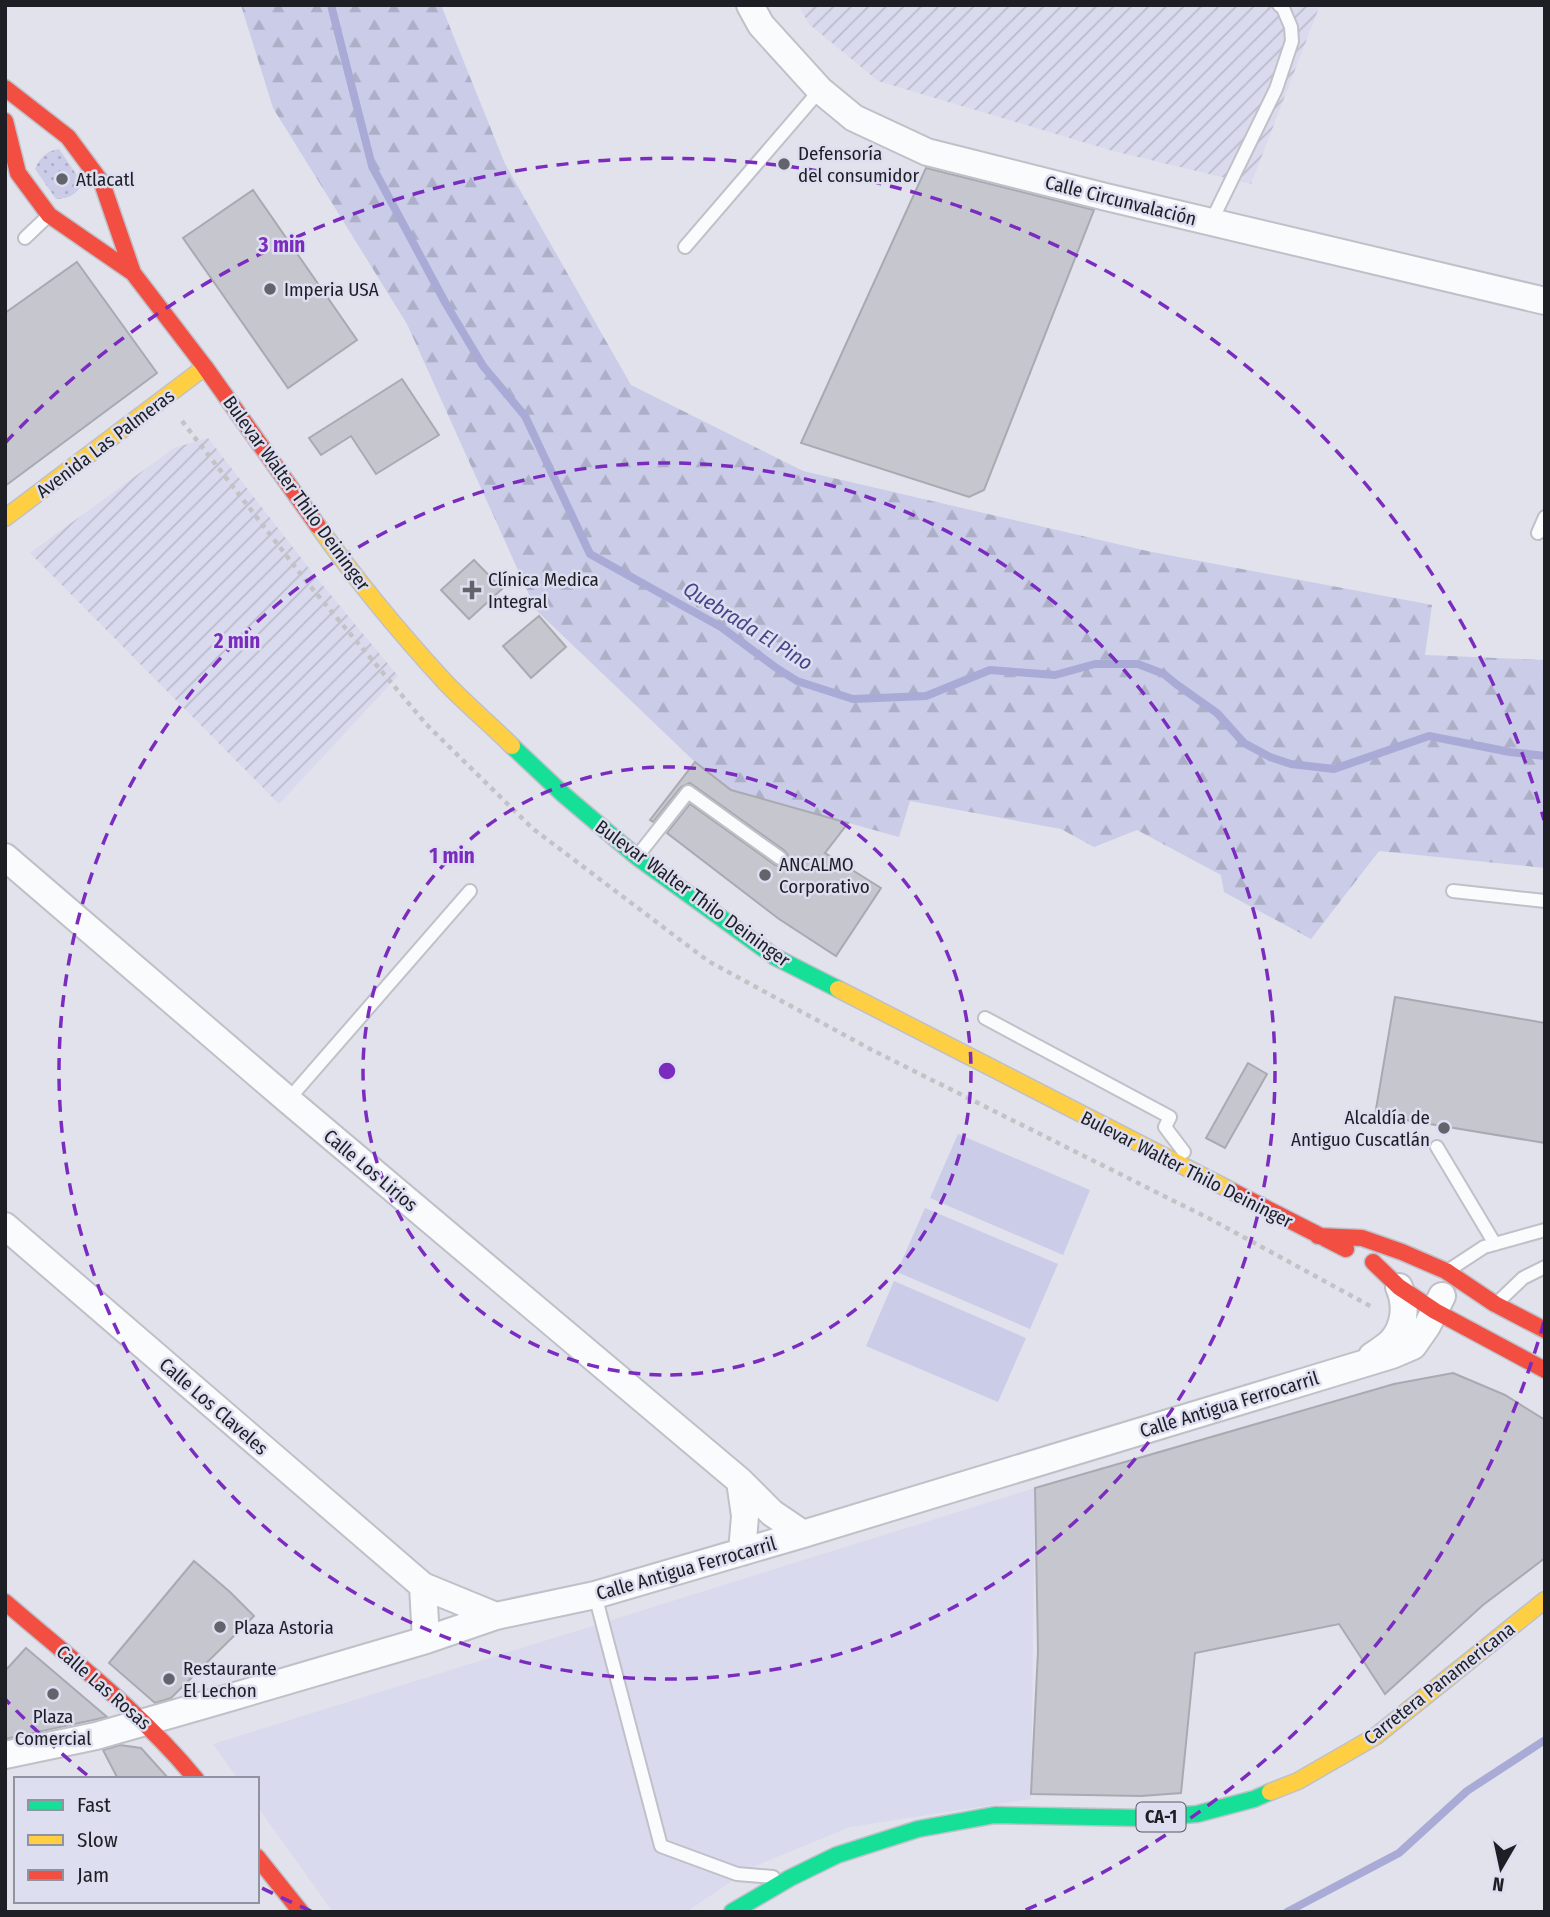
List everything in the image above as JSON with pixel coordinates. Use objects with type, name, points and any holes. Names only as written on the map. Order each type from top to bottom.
[{"type":"main road","name":"Bulevar Walter Thilo Deininger","points":[[5,88],[68,137],[98,190],[133,273],[205,368],[343,561],[398,629],[447,684],[564,795],[637,857],[775,957],[1318,1236],[1434,1291]]},
{"type":"main road","name":"Bulevar Walter Thilo Deininger","points":[[5,121],[18,173],[50,215],[133,273]]},
{"type":"main road","points":[[42,139],[50,136],[68,137]]},
{"type":"main road","points":[[18,173],[22,156],[28,149]]},
{"type":"main road","points":[[50,215],[74,211]]},
{"type":"main road","name":"Avenida Las Palmeras","points":[[5,518],[205,368]]},
{"type":"main road","points":[[1318,1236],[1362,1238],[1545,1370]]},
{"type":"main road","points":[[1373,1262],[1494,1315],[1545,1330]]},
{"type":"main road","points":[[1373,1262],[1392,1262],[1494,1315]]},
{"type":"main road","points":[[1428,1694],[1486,1632],[1545,1584]]},
{"type":"main road","name":"Carretera Panamericana","points":[[732,1912],[790,1878],[837,1855],[918,1829],[995,1815],[1142,1818],[1197,1814],[1277,1791],[1376,1736],[1545,1600]]},
{"type":"main road","name":"Calle Las Rosas","points":[[5,1602],[145,1721],[194,1777]]},
{"type":"main road","points":[[1376,1736],[1514,1646]]},
{"type":"main road","points":[[259,1860],[301,1912]]},
{"type":"street","name":"Calle Circunvalación","points":[[750,5],[761,25],[820,90],[854,118],[927,152],[1545,300]]},
{"type":"street","name":"Calle Los Lirios","points":[[5,857],[740,1481],[772,1513],[803,1534]]},
{"type":"street","name":"Calle Los Claveles","points":[[5,1226],[423,1586],[496,1616]]},
{"type":"street","name":"Calle Antigua Ferrocarril","points":[[5,1755],[96,1735],[426,1640],[496,1616],[595,1595],[1392,1355],[1413,1346],[1427,1326],[1434,1291],[1404,1298],[1403,1323],[1391,1342],[1362,1363]]},
{"type":"street","points":[[740,1481],[745,1516],[742,1552]]},
{"type":"street","points":[[423,1586],[426,1640]]},
{"type":"lane","points":[[1211,222],[1276,89],[1292,41],[1291,27],[1279,5]]},
{"type":"lane","points":[[685,247],[820,90]]},
{"type":"lane","points":[[25,237],[50,215]]},
{"type":"lane","points":[[1538,533],[1545,517]]},
{"type":"lane","points":[[637,857],[688,792],[780,858]]},
{"type":"lane","points":[[288,1100],[470,891]]},
{"type":"lane","points":[[1453,891],[1545,901]]},
{"type":"lane","points":[[985,1018],[1170,1117],[1165,1127],[1204,1177]]},
{"type":"lane","points":[[1437,1147],[1495,1244]]},
{"type":"lane","points":[[1434,1291],[1484,1247],[1545,1230]]},
{"type":"lane","points":[[1494,1315],[1523,1278],[1545,1267]]},
{"type":"lane","points":[[595,1595],[662,1846],[737,1874],[790,1878]]},
{"type":"shaded area","points":[[798,5],[1320,5],[1251,184],[1113,151],[878,81],[809,24]]},
{"type":"shaded area","points":[[208,438],[315,576],[398,676],[279,804],[30,553],[174,448]]},
{"type":"shaded area","points":[[1035,1488],[1031,1799],[850,1827],[753,1867],[686,1912],[333,1912],[259,1809],[259,1777],[237,1777],[213,1744]]},
{"type":"green space","points":[[241,5],[441,5],[505,164],[631,385],[803,471],[1147,551],[1432,605],[1425,655],[1545,660],[1545,868],[1379,851],[1311,939],[1224,892],[1221,875],[1137,830],[1094,847],[1061,829],[910,801],[899,837],[731,790],[695,762],[536,610],[407,324],[273,108]]},
{"type":"green space","points":[[59,149],[83,184],[72,195],[56,199],[35,169],[44,155]]},
{"type":"green space","points":[[958,1134],[1090,1190],[1063,1255],[930,1198]]},
{"type":"green space","points":[[925,1208],[1058,1264],[1030,1329],[897,1272]]},
{"type":"green space","points":[[894,1281],[1026,1338],[998,1402],[866,1346]]},
{"type":"building","points":[[926,168],[1094,210],[984,490],[969,497],[801,443]]},
{"type":"building","name":"Imperia USA","points":[[253,190],[357,340],[288,388],[183,238]]},
{"type":"building","points":[[77,262],[157,373],[5,486],[5,313]]},
{"type":"building","points":[[402,379],[439,435],[376,474],[351,436],[321,455],[309,438]]},
{"type":"building","name":"Clínica Medica Integral","points":[[474,560],[502,589],[469,619],[441,590]]},
{"type":"building","points":[[539,616],[566,647],[531,678],[503,646]]},
{"type":"building","name":"ANCALMO Corporativo","points":[[695,762],[731,790],[848,823],[825,853],[881,888],[836,956],[779,919],[667,833],[690,804],[775,865],[783,866],[787,863],[788,855],[785,851],[690,783],[681,787],[653,822],[650,820]]},
{"type":"building","points":[[1395,997],[1545,1023],[1545,1143],[1375,1115]]},
{"type":"building","points":[[1248,1063],[1267,1074],[1225,1148],[1206,1138]]},
{"type":"building","points":[[1453,1373],[1505,1395],[1545,1420],[1545,1558],[1483,1605],[1385,1694],[1339,1624],[1195,1653],[1181,1793],[1141,1796],[1031,1794],[1038,1651],[1035,1488],[1394,1384]]},
{"type":"building","points":[[194,1561],[254,1616],[171,1698],[155,1703],[109,1663]]},
{"type":"building","name":"Plaza Comercial","points":[[26,1648],[107,1717],[5,1739],[5,1671]]},
{"type":"building","points":[[120,1745],[141,1748],[167,1777],[117,1777],[103,1750]]},
{"type":"waterway","name":"Quebrada El Pino","points":[[331,5],[372,166],[446,304],[483,366],[525,416],[590,554],[721,627],[797,681],[853,699],[926,696],[990,670],[1055,675],[1095,664],[1138,664],[1164,674],[1217,713],[1244,743],[1270,757],[1291,764],[1334,769],[1429,736],[1545,756]]},
{"type":"waterway","points":[[1287,1912],[1399,1853],[1467,1791],[1545,1740]]},
{"type":"traffic: fast","points":[[512,746],[564,795],[637,857],[775,957],[838,989]]},
{"type":"traffic: fast","points":[[732,1912],[790,1878],[837,1855],[918,1829],[995,1815],[1142,1818],[1197,1814],[1270,1792]]},
{"type":"traffic: slow","points":[[5,518],[205,367]]},
{"type":"traffic: slow","points":[[318,526],[395,626],[453,690],[512,746]]},
{"type":"traffic: slow","points":[[838,989],[1232,1191]]},
{"type":"traffic: slow","points":[[1270,1792],[1298,1781],[1376,1736],[1545,1600]]},
{"type":"traffic: jam","points":[[5,88],[68,137],[102,183],[133,273]]},
{"type":"traffic: jam","points":[[5,121],[18,173],[49,215],[133,273],[205,367],[318,526]]},
{"type":"traffic: jam","points":[[1232,1191],[1346,1249]]},
{"type":"traffic: jam","points":[[1318,1236],[1362,1238],[1402,1252],[1446,1271],[1495,1304],[1545,1330]]},
{"type":"traffic: jam","points":[[1373,1262],[1399,1287],[1435,1311],[1545,1370]]},
{"type":"traffic: jam","points":[[5,1602],[129,1709],[194,1777]]},
{"type":"traffic: jam","points":[[259,1860],[301,1912]]},
{"type":"place","name":"Defensoría del consumidor","points":[[784,164]]},
{"type":"place","name":"Atlacatl","points":[[62,179]]},
{"type":"place","name":"Imperia USA","points":[[270,289]]},
{"type":"place","name":"Clínica Medica Integral","points":[[472,590]]},
{"type":"place","name":"ANCALMO Corporativo","points":[[765,875]]},
{"type":"place","name":"Alcaldía de Antiguo Cuscatlán","points":[[1444,1128]]},
{"type":"place","name":"Plaza Astoria","points":[[220,1627]]},
{"type":"place","name":"Restaurante El Lechon","points":[[169,1679]]},
{"type":"place","name":"Plaza Comercial","points":[[53,1694]]}]
